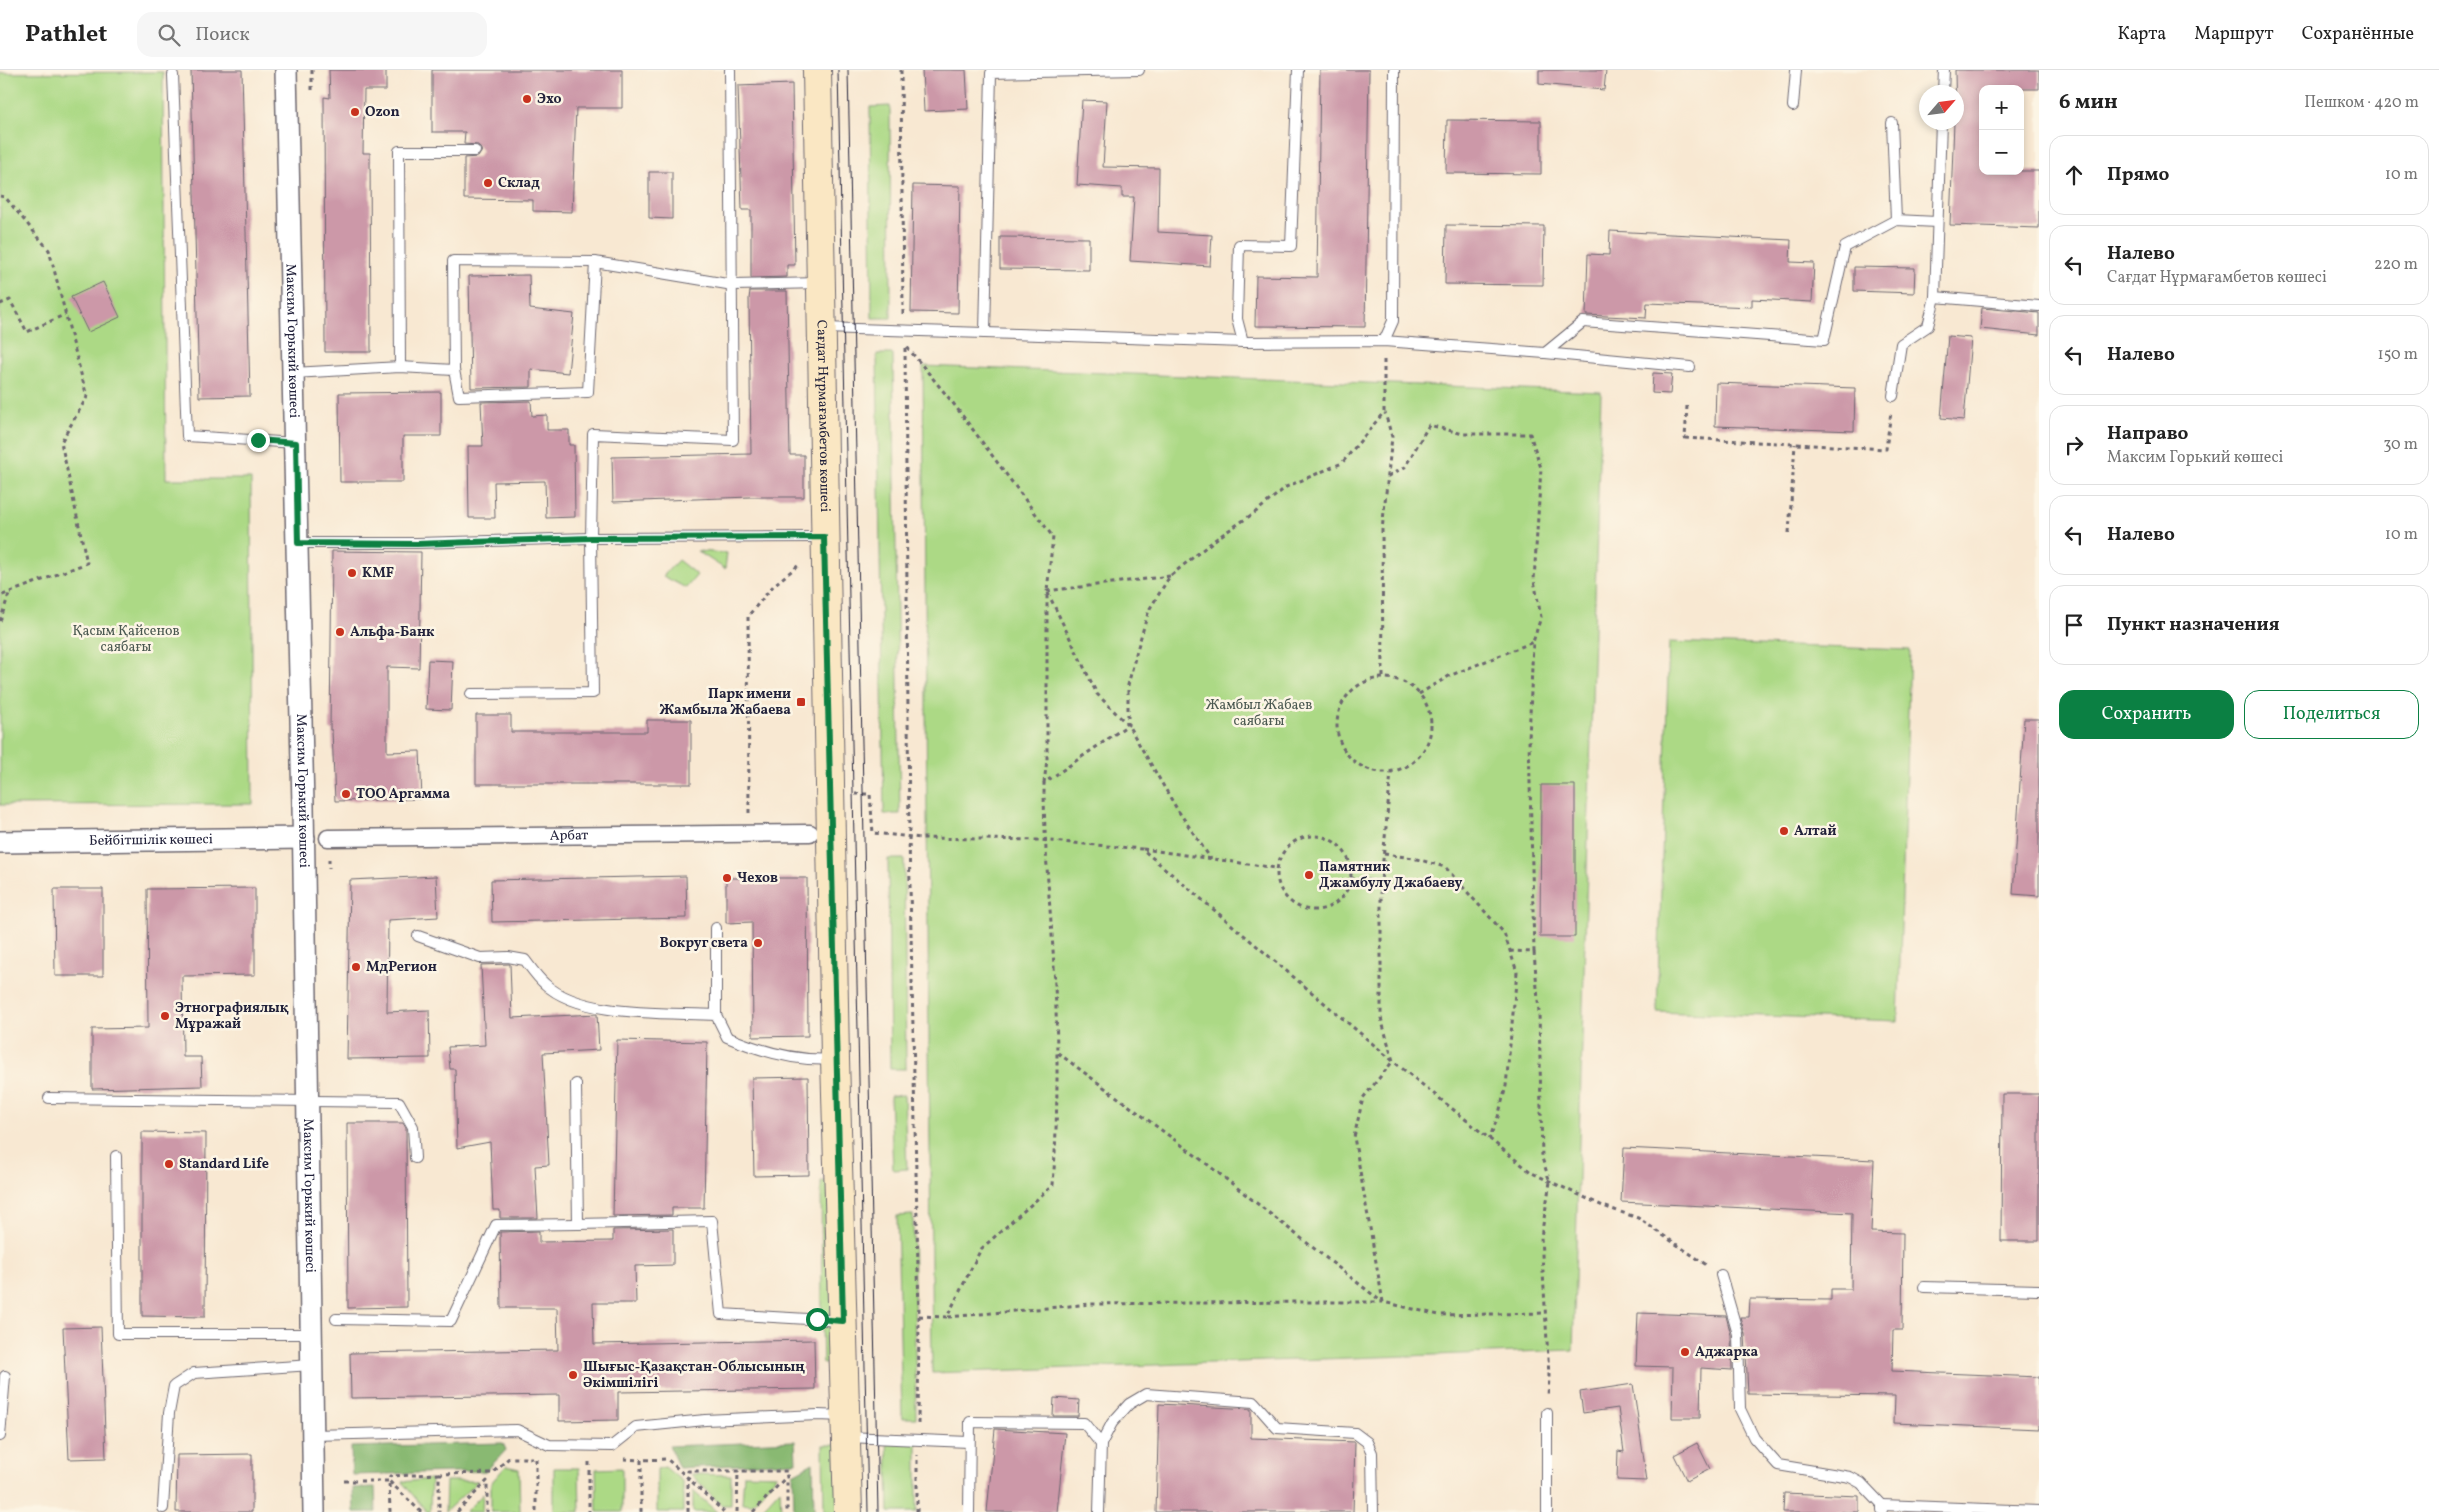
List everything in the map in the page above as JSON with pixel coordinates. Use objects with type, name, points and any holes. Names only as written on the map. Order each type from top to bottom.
[{"type":"main road","name":"Сағдат Нұрмағамбетов көшесі","points":[[817,70],[835,1059],[848,1512]]},
{"type":"street","name":"Максим Горький көшесі","points":[[286,70],[304,838],[314,1512]]},
{"type":"street","name":"Арбат","points":[[328,838],[810,833]]},
{"type":"street","name":"Бейбітшілік көшесі","points":[[0,842],[304,838]]},
{"type":"lane","points":[[471,694],[593,693],[591,538],[593,434],[733,440],[730,70]]},
{"type":"lane","points":[[985,333],[992,71],[1139,70]]},
{"type":"lane","points":[[1243,342],[1237,319],[1239,245],[1291,246],[1298,70]]},
{"type":"lane","points":[[1384,341],[1393,321],[1394,70]]},
{"type":"lane","points":[[1793,106],[1796,70]]},
{"type":"lane","points":[[1943,85],[1944,70]]},
{"type":"lane","points":[[172,75],[187,436],[296,443]]},
{"type":"lane","points":[[1892,123],[1896,220]]},
{"type":"lane","points":[[1893,396],[1901,344],[1928,326],[1935,297],[1936,222],[1941,130]]},
{"type":"lane","points":[[400,367],[399,151],[475,151]]},
{"type":"lane","points":[[1545,352],[1583,322],[1824,340],[1845,247],[1896,220],[1936,222]]},
{"type":"lane","points":[[595,262],[588,392],[459,396],[454,370],[453,261],[595,262],[733,285],[820,283]]},
{"type":"lane","points":[[1935,297],[2039,306]]},
{"type":"lane","points":[[822,328],[1243,342],[1384,341],[1545,352],[1690,367]]},
{"type":"lane","points":[[293,373],[400,367],[454,370]]},
{"type":"lane","points":[[298,543],[417,544],[591,538],[824,537]]},
{"type":"lane","points":[[716,928],[716,1015],[727,1037],[752,1047],[814,1061],[835,1059]]},
{"type":"lane","points":[[418,936],[480,958],[508,957],[525,960],[545,985],[576,1002],[606,1010],[716,1015]]},
{"type":"lane","points":[[576,1084],[578,1224]]},
{"type":"lane","points":[[49,1098],[399,1102],[414,1127],[415,1158]]},
{"type":"lane","points":[[116,1156],[118,1334],[311,1334]]},
{"type":"lane","points":[[336,1319],[451,1322],[496,1225],[712,1221],[721,1314],[843,1321]]},
{"type":"lane","points":[[1721,1275],[1738,1334],[1740,1409],[1754,1438],[1778,1465],[1850,1477],[1861,1483],[1882,1509],[2039,1511]]},
{"type":"lane","points":[[1924,1287],[2039,1290]]},
{"type":"lane","points":[[163,1508],[169,1413],[174,1386],[194,1373],[312,1366]]},
{"type":"lane","points":[[0,1436],[5,1376]]},
{"type":"lane","points":[[1099,1512],[1101,1444],[1112,1423],[1129,1404],[1146,1394],[1254,1402],[1277,1428],[1355,1433],[1367,1442],[1372,1453],[1373,1512]]},
{"type":"lane","points":[[1547,1412],[1547,1512]]},
{"type":"lane","points":[[313,1434],[517,1430],[549,1445],[612,1446],[636,1427],[724,1419],[818,1415],[846,1426],[917,1440],[969,1442]]},
{"type":"lane","points":[[969,1512],[970,1422],[1084,1423],[1101,1444]]},
{"type":"path","points":[[900,70],[903,331]]},
{"type":"path","points":[[0,196],[6,197],[49,250],[87,397],[61,442],[87,563],[0,596]]},
{"type":"path","points":[[0,304],[10,300],[28,332],[66,314]]},
{"type":"path","points":[[1383,676],[1382,530],[1392,437],[1384,412],[1384,341]]},
{"type":"path","points":[[917,1512],[919,1316],[908,837],[905,345],[953,403],[1053,538],[1047,591],[1047,760],[1044,783],[1044,841],[1052,935],[1057,1053],[1058,1114],[1053,1185],[982,1249],[947,1317]]},
{"type":"path","points":[[1687,406],[1685,438],[1886,449],[1893,396]]},
{"type":"path","points":[[1128,725],[1128,685],[1136,650],[1149,610],[1170,576],[1286,487],[1342,463],[1384,412]]},
{"type":"path","points":[[1388,476],[1405,467],[1429,425],[1463,434],[1530,434],[1542,468],[1534,580],[1541,617],[1533,642],[1530,740],[1534,952],[1540,1012],[1542,1158],[1550,1182],[1541,1237],[1549,1376],[1547,1412]]},
{"type":"path","points":[[1789,533],[1795,444]]},
{"type":"path","points":[[750,834],[748,616],[774,585],[802,562]]},
{"type":"path","points":[[1047,591],[1170,576]]},
{"type":"path","points":[[1047,591],[1097,694],[1128,725],[1177,809],[1211,859]]},
{"type":"path","points":[[0,622],[9,593]]},
{"type":"path","points":[[1419,694],[1449,676],[1533,642]]},
{"type":"path","points":[[1383,676],[1400,680],[1416,689],[1427,704],[1431,721],[1430,738],[1422,754],[1408,766],[1391,772],[1371,771],[1354,762],[1342,747],[1336,728],[1338,709],[1348,692],[1364,681],[1383,676]]},
{"type":"path","points":[[1044,783],[1128,725]]},
{"type":"path","points":[[1391,772],[1381,882],[1381,1018],[1393,1061]]},
{"type":"path","points":[[848,793],[870,794],[873,833],[908,837],[1044,841],[1142,849],[1276,868]]},
{"type":"path","points":[[1302,837],[1323,837],[1342,848],[1351,867],[1349,888],[1335,904],[1315,911],[1294,906],[1280,890],[1276,868],[1284,849],[1302,837]]},
{"type":"path","points":[[1142,849],[1393,1061],[1532,1173],[1603,1206],[1638,1218],[1721,1275]]},
{"type":"path","points":[[1384,854],[1414,858],[1445,867],[1504,933],[1517,972],[1506,1086],[1498,1117],[1488,1139]]},
{"type":"path","points":[[1350,878],[1381,882]]},
{"type":"path","points":[[1510,951],[1534,952]]},
{"type":"path","points":[[1057,1053],[1207,1164],[1382,1302]]},
{"type":"path","points":[[1382,1302],[1354,1137],[1363,1098],[1393,1061]]},
{"type":"path","points":[[919,1316],[947,1317],[1091,1304],[1382,1302],[1439,1314],[1545,1312]]},
{"type":"path","points":[[457,1512],[487,1481],[492,1473],[509,1458],[545,1458]]},
{"type":"path","points":[[536,1458],[536,1512]]},
{"type":"path","points":[[589,1512],[589,1459],[597,1459]]},
{"type":"path","points":[[615,1459],[667,1459],[724,1512]]},
{"type":"path","points":[[641,1460],[641,1512]]},
{"type":"path","points":[[688,1512],[688,1471],[787,1471],[787,1512]]},
{"type":"path","points":[[737,1512],[738,1471]]},
{"type":"path","points":[[390,1512],[390,1476],[492,1473]]},
{"type":"path","points":[[439,1474],[439,1512]]},
{"type":"path","points":[[753,1512],[787,1476]]},
{"type":"path","points":[[344,1481],[390,1481],[421,1512]]},
{"type":"path","points":[[487,1481],[487,1512]]},
{"type":"green space","name":"Қасым Қайсенов саябағы","points":[[163,72],[166,479],[251,479],[253,804],[0,805],[0,73]]},
{"type":"green space","points":[[890,106],[891,318],[872,318],[870,107]]},
{"type":"green space","points":[[877,354],[893,354],[900,814],[884,814]]},
{"type":"green space","name":"Жамбыл Жабаев саябағы","points":[[923,366],[1601,392],[1573,1350],[932,1373]]},
{"type":"green space","points":[[697,551],[727,553],[725,569]]},
{"type":"green space","points":[[678,560],[697,575],[686,588],[663,576]]},
{"type":"green space","name":"Алтай","points":[[1669,642],[1910,650],[1898,1021],[1657,1012]]},
{"type":"green space","points":[[888,859],[904,859],[906,1069],[890,1069]]},
{"type":"green space","points":[[904,1095],[907,1169],[893,1170],[890,1096]]},
{"type":"green space","points":[[821,1181],[836,1182],[839,1314],[822,1314]]},
{"type":"green space","points":[[913,1215],[916,1418],[902,1418],[897,1216]]},
{"type":"green space","points":[[822,1324],[839,1324],[839,1363],[823,1364]]},
{"type":"green space","points":[[887,1438],[917,1440],[917,1512],[889,1512]]},
{"type":"green space","points":[[795,1441],[796,1462],[679,1468],[669,1446]]},
{"type":"green space","points":[[503,1443],[506,1450],[486,1471],[352,1475],[351,1447]]},
{"type":"green space","points":[[823,1445],[841,1445],[842,1512],[824,1512]]},
{"type":"green space","points":[[813,1463],[814,1512],[794,1512],[793,1474]]},
{"type":"green space","points":[[506,1466],[519,1469],[520,1512],[491,1512],[491,1483]]},
{"type":"green space","points":[[665,1467],[683,1482],[683,1512],[657,1512],[657,1469]]},
{"type":"green space","points":[[554,1468],[579,1468],[580,1512],[554,1512]]},
{"type":"green space","points":[[622,1468],[622,1512],[597,1512],[596,1469]]},
{"type":"green space","points":[[691,1474],[731,1475],[731,1505],[721,1505]]},
{"type":"green space","points":[[744,1474],[777,1475],[752,1504],[742,1503]]},
{"type":"green space","points":[[431,1479],[430,1512],[427,1512],[402,1482]]},
{"type":"green space","points":[[446,1481],[478,1481],[445,1512]]},
{"type":"green space","points":[[375,1487],[376,1512],[354,1512],[353,1488]]},
{"type":"green space","points":[[780,1489],[781,1512],[759,1512]]},
{"type":"green space","points":[[693,1491],[717,1512],[693,1512]]},
{"type":"green space","points":[[483,1494],[482,1512],[465,1512]]},
{"type":"building","points":[[191,70],[242,70],[250,396],[199,397]]},
{"type":"building","points":[[329,70],[386,70],[386,90],[364,90],[363,153],[370,153],[371,352],[325,352],[324,97],[330,98]]},
{"type":"building","points":[[432,70],[622,70],[622,108],[576,108],[572,212],[533,211],[533,200],[464,199],[464,158],[478,157],[482,151],[478,145],[464,144],[465,132],[432,132]]},
{"type":"building","points":[[922,70],[966,70],[968,109],[924,111]]},
{"type":"building","points":[[1320,70],[1369,70],[1365,327],[1255,326],[1256,276],[1317,277]]},
{"type":"building","points":[[1539,70],[1606,70],[1604,90],[1539,84]]},
{"type":"building","points":[[1955,70],[2039,70],[2039,89],[2024,89],[2024,85],[1979,85],[1979,175],[2024,175],[2024,171],[2039,171],[2039,228],[1950,225],[1954,130],[1964,130],[1964,85],[1955,85]]},
{"type":"building","points":[[792,84],[795,265],[787,265],[787,277],[751,278],[751,210],[742,210],[738,86]]},
{"type":"building","points":[[1082,100],[1107,101],[1103,167],[1159,168],[1158,232],[1212,235],[1210,266],[1130,261],[1134,197],[1122,197],[1122,188],[1077,185]]},
{"type":"building","points":[[1447,120],[1541,121],[1541,174],[1446,173]]},
{"type":"building","points":[[649,172],[672,172],[672,219],[649,218]]},
{"type":"building","points":[[913,185],[960,186],[958,313],[911,312]]},
{"type":"building","points":[[1446,225],[1544,226],[1543,285],[1445,284]]},
{"type":"building","points":[[1610,231],[1791,240],[1790,262],[1814,263],[1812,302],[1752,299],[1752,307],[1647,303],[1646,318],[1586,315],[1588,254],[1609,255]]},
{"type":"building","points":[[1000,237],[1089,238],[1089,270],[1000,269]]},
{"type":"building","points":[[1854,267],[1915,268],[1914,293],[1854,291]]},
{"type":"building","points":[[529,275],[530,309],[574,314],[568,373],[531,369],[531,387],[471,388],[469,276]]},
{"type":"building","points":[[103,282],[120,317],[88,332],[71,297]]},
{"type":"building","points":[[750,291],[787,291],[790,455],[804,455],[804,497],[613,502],[612,457],[751,454]]},
{"type":"building","points":[[1982,308],[2039,313],[2039,335],[1980,329]]},
{"type":"building","points":[[1948,336],[1971,338],[1964,420],[1941,418]]},
{"type":"building","points":[[1653,373],[1672,374],[1670,394],[1652,393]]},
{"type":"building","points":[[1716,383],[1855,388],[1854,431],[1715,426]]},
{"type":"building","points":[[441,392],[441,436],[403,436],[403,482],[340,482],[339,393]]},
{"type":"building","points":[[531,401],[532,416],[547,415],[547,430],[569,430],[569,445],[574,445],[575,517],[546,518],[545,481],[494,482],[495,518],[469,518],[468,446],[483,446],[481,402]]},
{"type":"building","points":[[332,551],[421,552],[419,668],[387,667],[387,752],[420,751],[422,799],[335,801],[332,730],[330,730]]},
{"type":"building","points":[[428,660],[453,661],[451,710],[426,709]]},
{"type":"building","points":[[476,715],[511,715],[511,732],[647,732],[647,720],[691,720],[691,784],[476,784]]},
{"type":"building","points":[[2024,719],[2039,719],[2039,896],[2013,894]]},
{"type":"building","points":[[1541,785],[1575,785],[1575,937],[1540,937]]},
{"type":"building","points":[[436,876],[438,917],[388,920],[387,1012],[429,1010],[430,1058],[347,1059],[350,880]]},
{"type":"building","points":[[686,876],[687,918],[492,922],[491,880]]},
{"type":"building","points":[[726,878],[807,878],[808,1036],[753,1037],[752,922],[726,923]]},
{"type":"building","name":"Этнографиялық Мұражай","points":[[255,888],[255,975],[182,976],[183,1057],[201,1057],[202,1086],[92,1089],[92,1029],[148,1028],[147,889]]},
{"type":"building","points":[[54,889],[103,889],[103,976],[55,976]]},
{"type":"building","points":[[510,964],[512,1018],[597,1014],[599,1050],[543,1053],[549,1165],[535,1166],[538,1218],[500,1218],[500,1210],[493,1210],[490,1142],[457,1148],[455,1069],[450,1069],[448,1047],[485,1045],[481,965]]},
{"type":"building","points":[[617,1040],[707,1042],[704,1208],[672,1208],[672,1215],[613,1216]]},
{"type":"building","points":[[808,1077],[809,1175],[754,1176],[752,1078]]},
{"type":"building","points":[[2002,1094],[2039,1094],[2039,1241],[2001,1241]]},
{"type":"building","points":[[347,1123],[403,1123],[406,1128],[407,1307],[348,1308]]},
{"type":"building","points":[[142,1132],[206,1133],[205,1317],[142,1316]]},
{"type":"building","points":[[1624,1148],[1874,1160],[1871,1232],[1903,1233],[1902,1330],[1893,1330],[1892,1371],[2039,1377],[2039,1429],[1894,1423],[1895,1396],[1748,1394],[1745,1334],[1740,1317],[1749,1317],[1750,1299],[1831,1300],[1831,1289],[1851,1289],[1852,1213],[1621,1202]]},
{"type":"building","points":[[673,1229],[673,1265],[635,1266],[636,1303],[593,1303],[594,1344],[814,1340],[815,1389],[618,1392],[618,1420],[559,1421],[559,1395],[351,1398],[350,1353],[558,1350],[557,1308],[501,1308],[500,1232],[539,1231],[539,1242],[613,1241],[613,1230]]},
{"type":"building","points":[[1638,1313],[1726,1316],[1731,1335],[1732,1370],[1701,1368],[1700,1418],[1672,1418],[1673,1367],[1636,1366]]},
{"type":"building","points":[[101,1327],[106,1458],[69,1459],[63,1328]]},
{"type":"building","points":[[1633,1384],[1647,1481],[1617,1480],[1618,1451],[1624,1452],[1618,1408],[1583,1413],[1580,1392]]},
{"type":"building","points":[[1054,1398],[1079,1400],[1078,1416],[1053,1416]]},
{"type":"building","points":[[1159,1404],[1251,1409],[1251,1438],[1355,1442],[1353,1512],[1156,1512]]},
{"type":"building","points":[[995,1429],[1065,1433],[1057,1512],[987,1512]]},
{"type":"building","points":[[1697,1443],[1710,1469],[1687,1481],[1674,1455]]},
{"type":"building","points":[[252,1454],[252,1512],[176,1512],[177,1455]]},
{"type":"building","points":[[1784,1493],[1859,1496],[1859,1512],[1783,1512]]},
{"type":"tram line","points":[[838,70],[868,1512]]},
{"type":"tram line","points":[[848,70],[878,1512]]},
{"type":"place","name":"Эхо","points":[[527,99]]},
{"type":"place","name":"Ozon","points":[[355,112]]},
{"type":"place","name":"Склад","points":[[488,183]]},
{"type":"place","name":"KMF","points":[[352,573]]},
{"type":"place","name":"Альфа-Банк","points":[[340,632]]},
{"type":"place","name":"Парк имени Жамбыла Жабаева","points":[[801,702]]},
{"type":"place","name":"ТОО Аргамма","points":[[346,794]]},
{"type":"place","name":"Алтай","points":[[1784,831]]},
{"type":"place","name":"Памятник Джамбулу Джабаеву","points":[[1309,875]]},
{"type":"place","name":"Чехов","points":[[727,878]]},
{"type":"place","name":"Вокруг света","points":[[758,943]]},
{"type":"place","name":"МдРегион","points":[[356,967]]},
{"type":"place","name":"Этнографиялық Мұражай","points":[[165,1016]]},
{"type":"place","name":"Standard Life","points":[[169,1164]]},
{"type":"place","name":"Аджарка","points":[[1685,1352]]},
{"type":"place","name":"Шығыс-Қазақстан-Облысының Әкімшілігі","points":[[573,1375]]},
{"type":"route","points":[[258,440],[296,443],[298,543],[417,544],[591,538],[824,537],[835,1059],[843,1321],[817,1319]]}]
